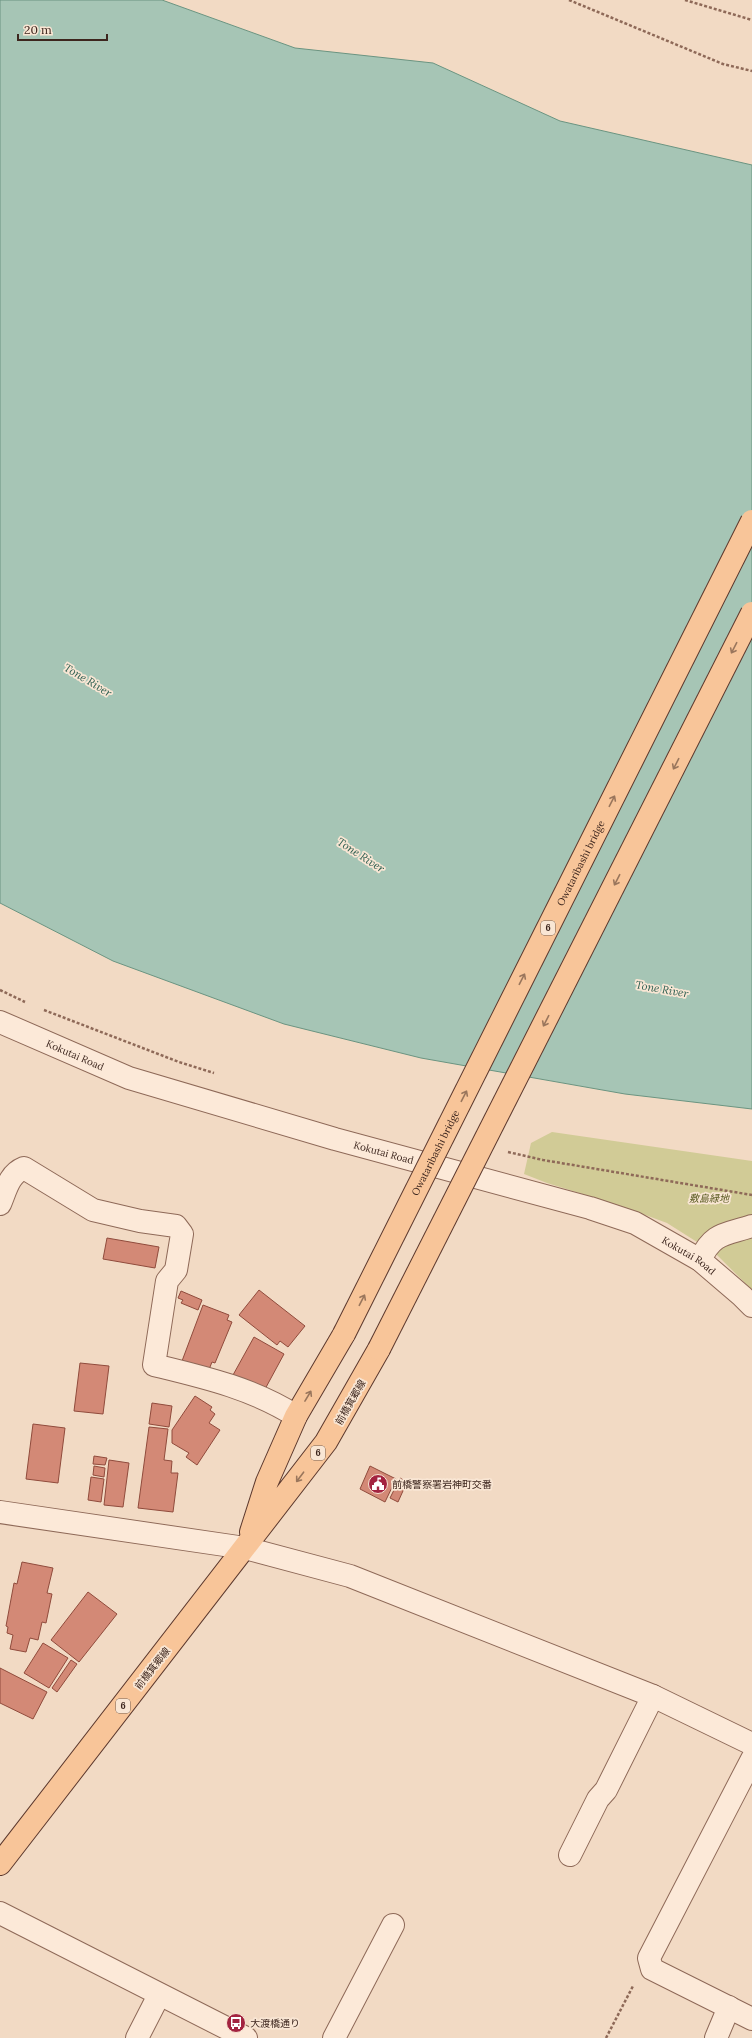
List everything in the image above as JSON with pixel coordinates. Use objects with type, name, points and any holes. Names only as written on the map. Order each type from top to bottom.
[{"type":"main road","name":"Owataribashi bridge","points":[[344,1334],[752,521]]},
{"type":"main road","name":"前橋箕郷線","points":[[0,1864],[326,1442],[379,1350],[752,613]]},
{"type":"main road","name":"前橋箕郷線","points":[[245,1548],[267,1482],[296,1416],[344,1334]]},
{"type":"street","name":"Kokutai Road","points":[[0,1022],[129,1078],[335,1139],[590,1208],[635,1223],[700,1260],[752,1306]]},
{"type":"street","points":[[0,1204],[10,1178],[15,1171],[24,1168],[93,1210],[140,1221],[176,1226],[182,1234],[176,1270],[167,1281],[154,1365],[218,1380],[275,1403],[296,1416]]},
{"type":"street","points":[[700,1260],[707,1245],[715,1238],[752,1226]]},
{"type":"street","points":[[0,1512],[245,1548],[350,1576],[652,1696],[752,1744]]},
{"type":"street","points":[[570,1855],[598,1799],[606,1790],[652,1696]]},
{"type":"street","points":[[752,1759],[649,1958],[652,1970],[752,2019]]},
{"type":"street","points":[[0,1913],[246,2038]]},
{"type":"street","points":[[334,2038],[393,1925]]},
{"type":"street","points":[[137,2038],[160,1995]]},
{"type":"street","points":[[716,2038],[729,2007]]},
{"type":"path","points":[[569,0],[723,64],[752,71]]},
{"type":"path","points":[[685,0],[752,20]]},
{"type":"path","points":[[0,990],[28,1003]]},
{"type":"path","points":[[42,1009],[179,1062],[216,1074]]},
{"type":"path","points":[[504,1152],[558,1163],[752,1194]]},
{"type":"path","points":[[606,2038],[642,1969],[649,1961]]},
{"type":"green space","name":"敷島緑地","points":[[552,1132],[752,1161],[752,1290],[716,1254],[667,1223],[524,1174],[531,1143]]},
{"type":"water","name":"Tone River","points":[[0,0],[162,0],[295,48],[433,63],[560,121],[752,165],[752,1109],[625,1094],[421,1058],[284,1024],[113,961],[0,903]]},
{"type":"building","points":[[107,1238],[159,1247],[155,1268],[103,1259]]},
{"type":"building","points":[[259,1290],[305,1326],[288,1347],[280,1341],[277,1345],[239,1315]]},
{"type":"building","points":[[181,1291],[202,1300],[198,1310],[181,1303],[183,1300],[178,1298]]},
{"type":"building","points":[[203,1305],[229,1315],[227,1320],[232,1322],[215,1363],[212,1362],[208,1372],[182,1361]]},
{"type":"building","points":[[254,1337],[284,1354],[264,1391],[233,1375]]},
{"type":"building","points":[[80,1363],[109,1366],[103,1414],[74,1411]]},
{"type":"building","points":[[195,1396],[212,1407],[210,1410],[215,1414],[209,1423],[220,1430],[197,1465],[186,1457],[189,1453],[172,1443],[172,1430]]},
{"type":"building","points":[[152,1403],[172,1406],[169,1427],[149,1424]]},
{"type":"building","points":[[33,1424],[65,1428],[58,1483],[26,1479]]},
{"type":"building","points":[[149,1427],[168,1429],[164,1460],[172,1461],[171,1473],[178,1473],[173,1512],[138,1508]]},
{"type":"building","points":[[94,1456],[107,1458],[105,1465],[93,1464]]},
{"type":"building","points":[[109,1460],[129,1463],[123,1507],[104,1505]]},
{"type":"building","points":[[94,1466],[105,1468],[104,1477],[93,1475]]},
{"type":"building","name":"前橋警察署岩神町交番","points":[[370,1466],[396,1479],[385,1502],[360,1489]]},
{"type":"building","points":[[91,1477],[104,1479],[101,1502],[88,1500]]},
{"type":"building","points":[[400,1478],[407,1482],[398,1502],[390,1498]]},
{"type":"building","points":[[22,1562],[53,1568],[47,1593],[52,1594],[46,1623],[42,1622],[38,1640],[30,1638],[26,1652],[10,1649],[13,1635],[7,1633],[8,1627],[6,1626],[14,1583],[17,1584]]},
{"type":"building","points":[[88,1592],[117,1614],[79,1662],[51,1640]]},
{"type":"building","points":[[43,1643],[68,1658],[49,1688],[24,1673]]},
{"type":"building","points":[[71,1660],[77,1664],[57,1692],[52,1688]]},
{"type":"building","points":[[0,1668],[47,1692],[33,1719],[0,1703]]},
{"type":"place","name":"前橋警察署岩神町交番","points":[[378,1484]]},
{"type":"place","name":"大渡橋通り","points":[[236,2023]]}]
